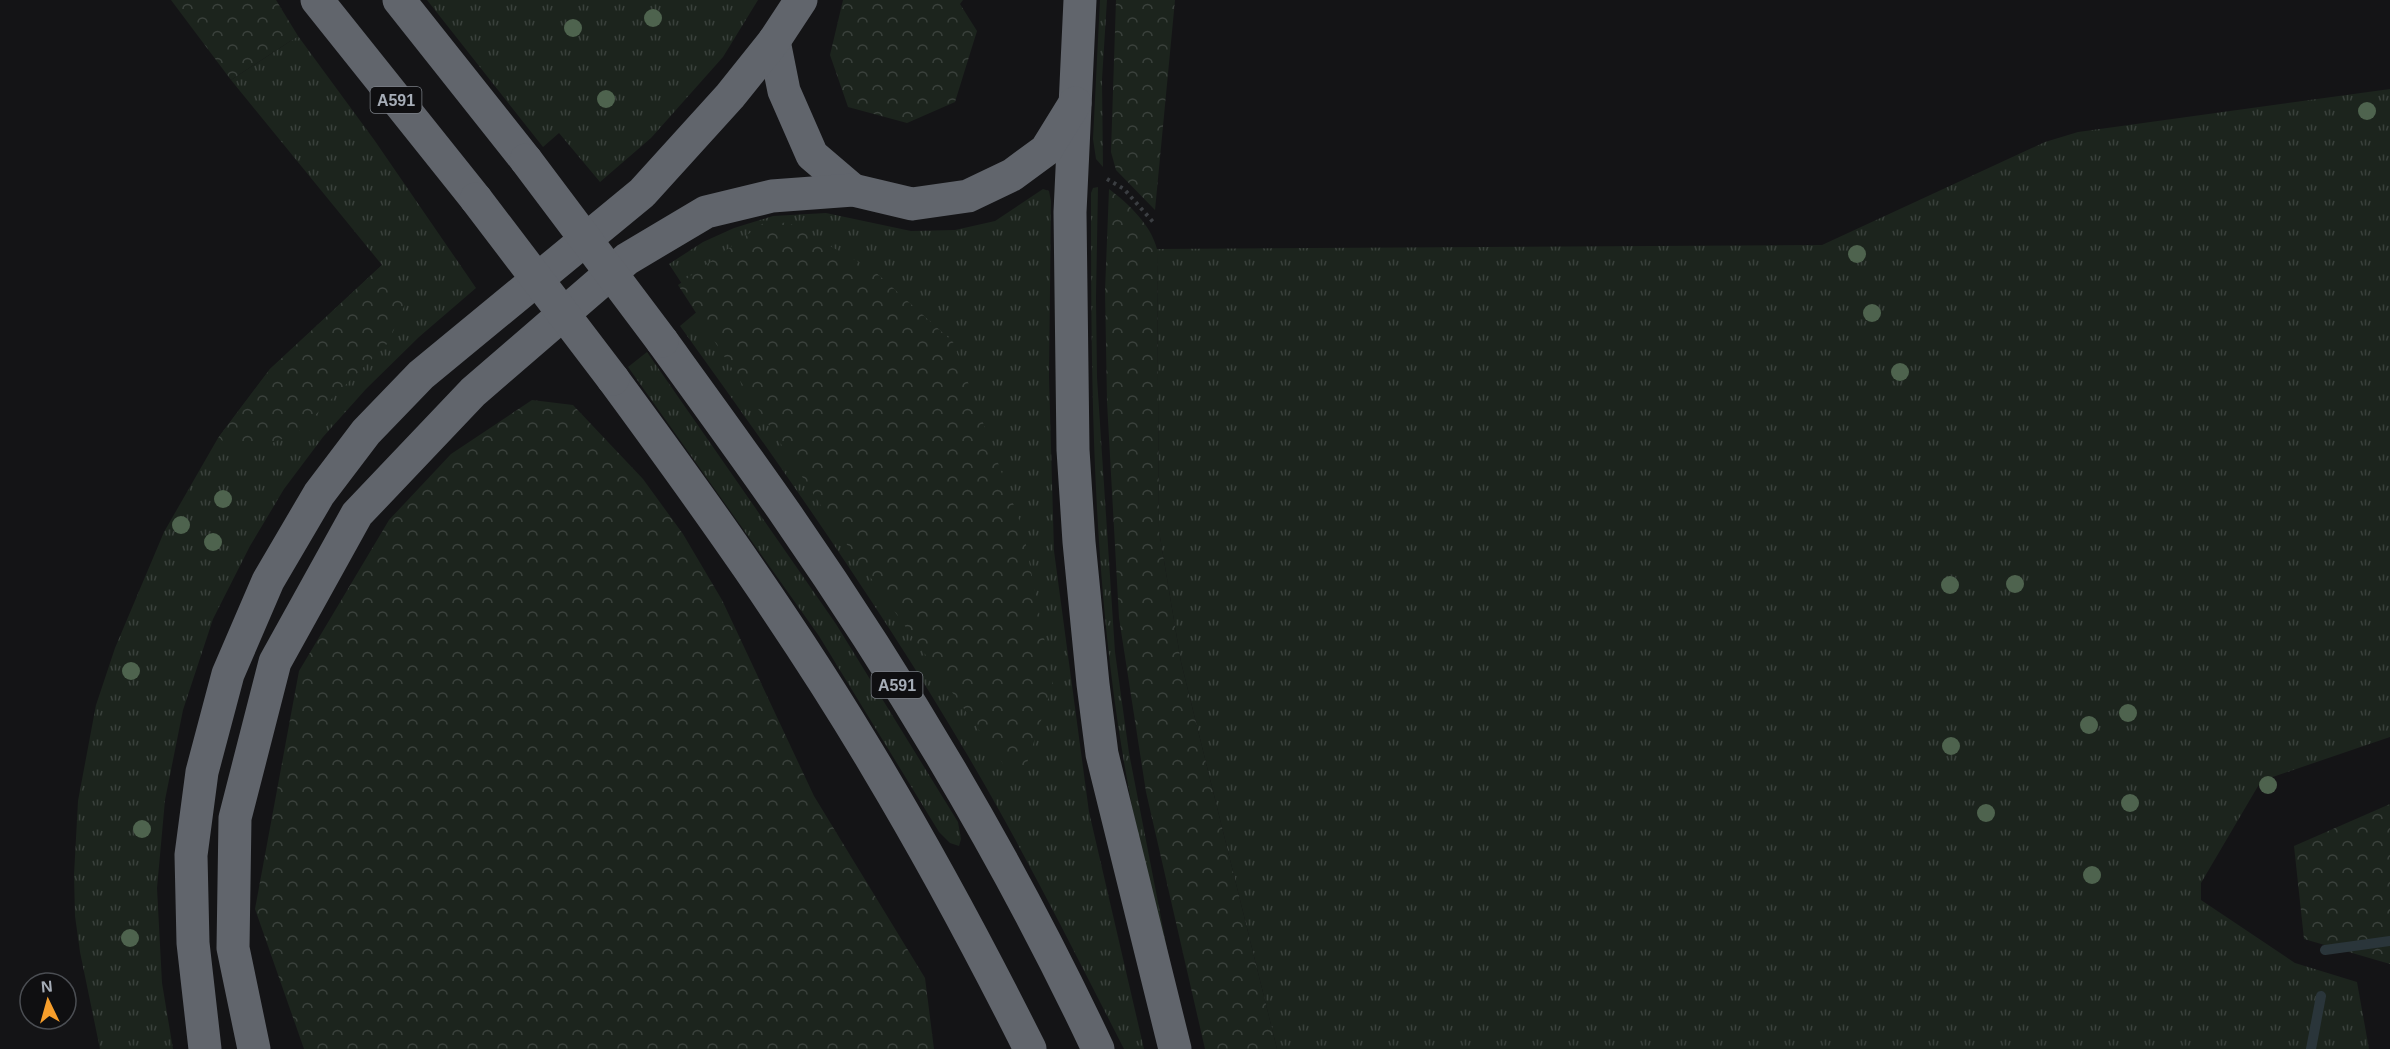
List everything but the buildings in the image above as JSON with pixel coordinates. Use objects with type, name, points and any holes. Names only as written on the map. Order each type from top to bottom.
[{"type":"highway","name":"A591","points":[[317,0],[476,199],[613,379],[700,497],[785,622],[875,764],[939,875],[1030,1049]]},
{"type":"highway","name":"A591","points":[[399,0],[526,160],[662,340],[789,518],[928,734],[1052,952],[1098,1049]]},
{"type":"highway","points":[[205,1049],[193,943],[191,855],[202,772],[228,674],[268,581],[319,494],[366,432],[421,375],[642,193],[730,96],[774,41],[801,0]]},
{"type":"highway","points":[[1080,0],[1072,172],[1070,322],[1073,450],[1079,542],[1102,754],[1175,1049]]},
{"type":"highway","points":[[774,41],[784,91],[812,155],[853,190]]},
{"type":"highway","points":[[254,1049],[233,948],[235,818],[275,662],[357,514],[473,392],[627,259],[706,212],[771,196],[853,190],[912,204],[968,196],[1012,175],[1046,150],[1075,103]]},
{"type":"highway","points":[[998,986],[1017,1049]]},
{"type":"path","points":[[1072,172],[1103,177],[1124,189],[1154,223]]},
{"type":"green space","points":[[171,0],[276,0],[298,36],[231,80]]},
{"type":"green space","points":[[427,0],[758,0],[723,57],[651,138],[600,182],[559,133],[543,147]]},
{"type":"green space","points":[[843,0],[963,0],[960,4],[977,31],[955,102],[907,123],[848,107],[830,55]]},
{"type":"green space","points":[[1100,0],[1107,0],[1102,79],[1103,167],[1096,159],[1093,139]]},
{"type":"green space","points":[[1116,0],[1175,0],[1155,210],[1116,170],[1111,152]]},
{"type":"green space","points":[[298,36],[375,141],[476,288],[419,337],[366,389],[323,437],[284,489],[250,546],[213,619],[183,710],[165,800],[157,888],[162,983],[173,1049],[100,1049],[80,952],[75,916],[74,875],[78,801],[96,705],[115,648],[164,532],[218,438],[270,369],[382,265],[231,80]]},
{"type":"green space","points":[[2390,89],[2390,737],[2261,781],[2201,883],[2201,900],[2295,963],[2357,982],[2369,1049],[1277,1049],[1181,662],[1159,531],[1157,249],[1822,245],[2045,142],[2078,132]]},
{"type":"green space","points":[[1098,187],[1097,378],[1115,652],[1129,753],[1170,964],[1191,1049],[1186,1049],[1136,829],[1123,756],[1105,616],[1099,546],[1093,405],[1091,193],[1093,188]]},
{"type":"green space","points":[[1043,189],[1049,191],[1051,201],[1049,377],[1054,551],[1089,812],[1144,1049],[1124,1049],[1009,828],[935,701],[829,538],[680,326],[699,310],[669,264],[703,242],[734,228],[773,216],[826,213],[911,231],[955,230],[995,221]]},
{"type":"green space","points":[[1109,189],[1124,201],[1144,223],[1157,249],[1159,531],[1181,662],[1277,1049],[1205,1049],[1146,792],[1119,618],[1107,402],[1105,291]]},
{"type":"green space","points":[[765,222],[789,223],[873,270],[953,342],[1023,530],[1053,684],[1025,769],[1004,765],[838,532],[678,285]]},
{"type":"green space","points":[[382,265],[407,300],[388,343],[297,433],[244,454],[218,438],[270,369]]},
{"type":"green space","points":[[647,352],[836,624],[958,822],[961,839],[959,846],[950,843],[939,832],[819,636],[628,367]]},
{"type":"green space","points":[[532,400],[573,405],[643,479],[683,534],[722,600],[814,796],[925,978],[934,1049],[304,1049],[255,909],[299,671],[389,520],[451,454]]},
{"type":"green space","points":[[2390,804],[2390,964],[2304,939],[2294,846]]},
{"type":"waterway","points":[[2325,950],[2390,941]]},
{"type":"waterway","points":[[2311,1049],[2321,996]]}]
